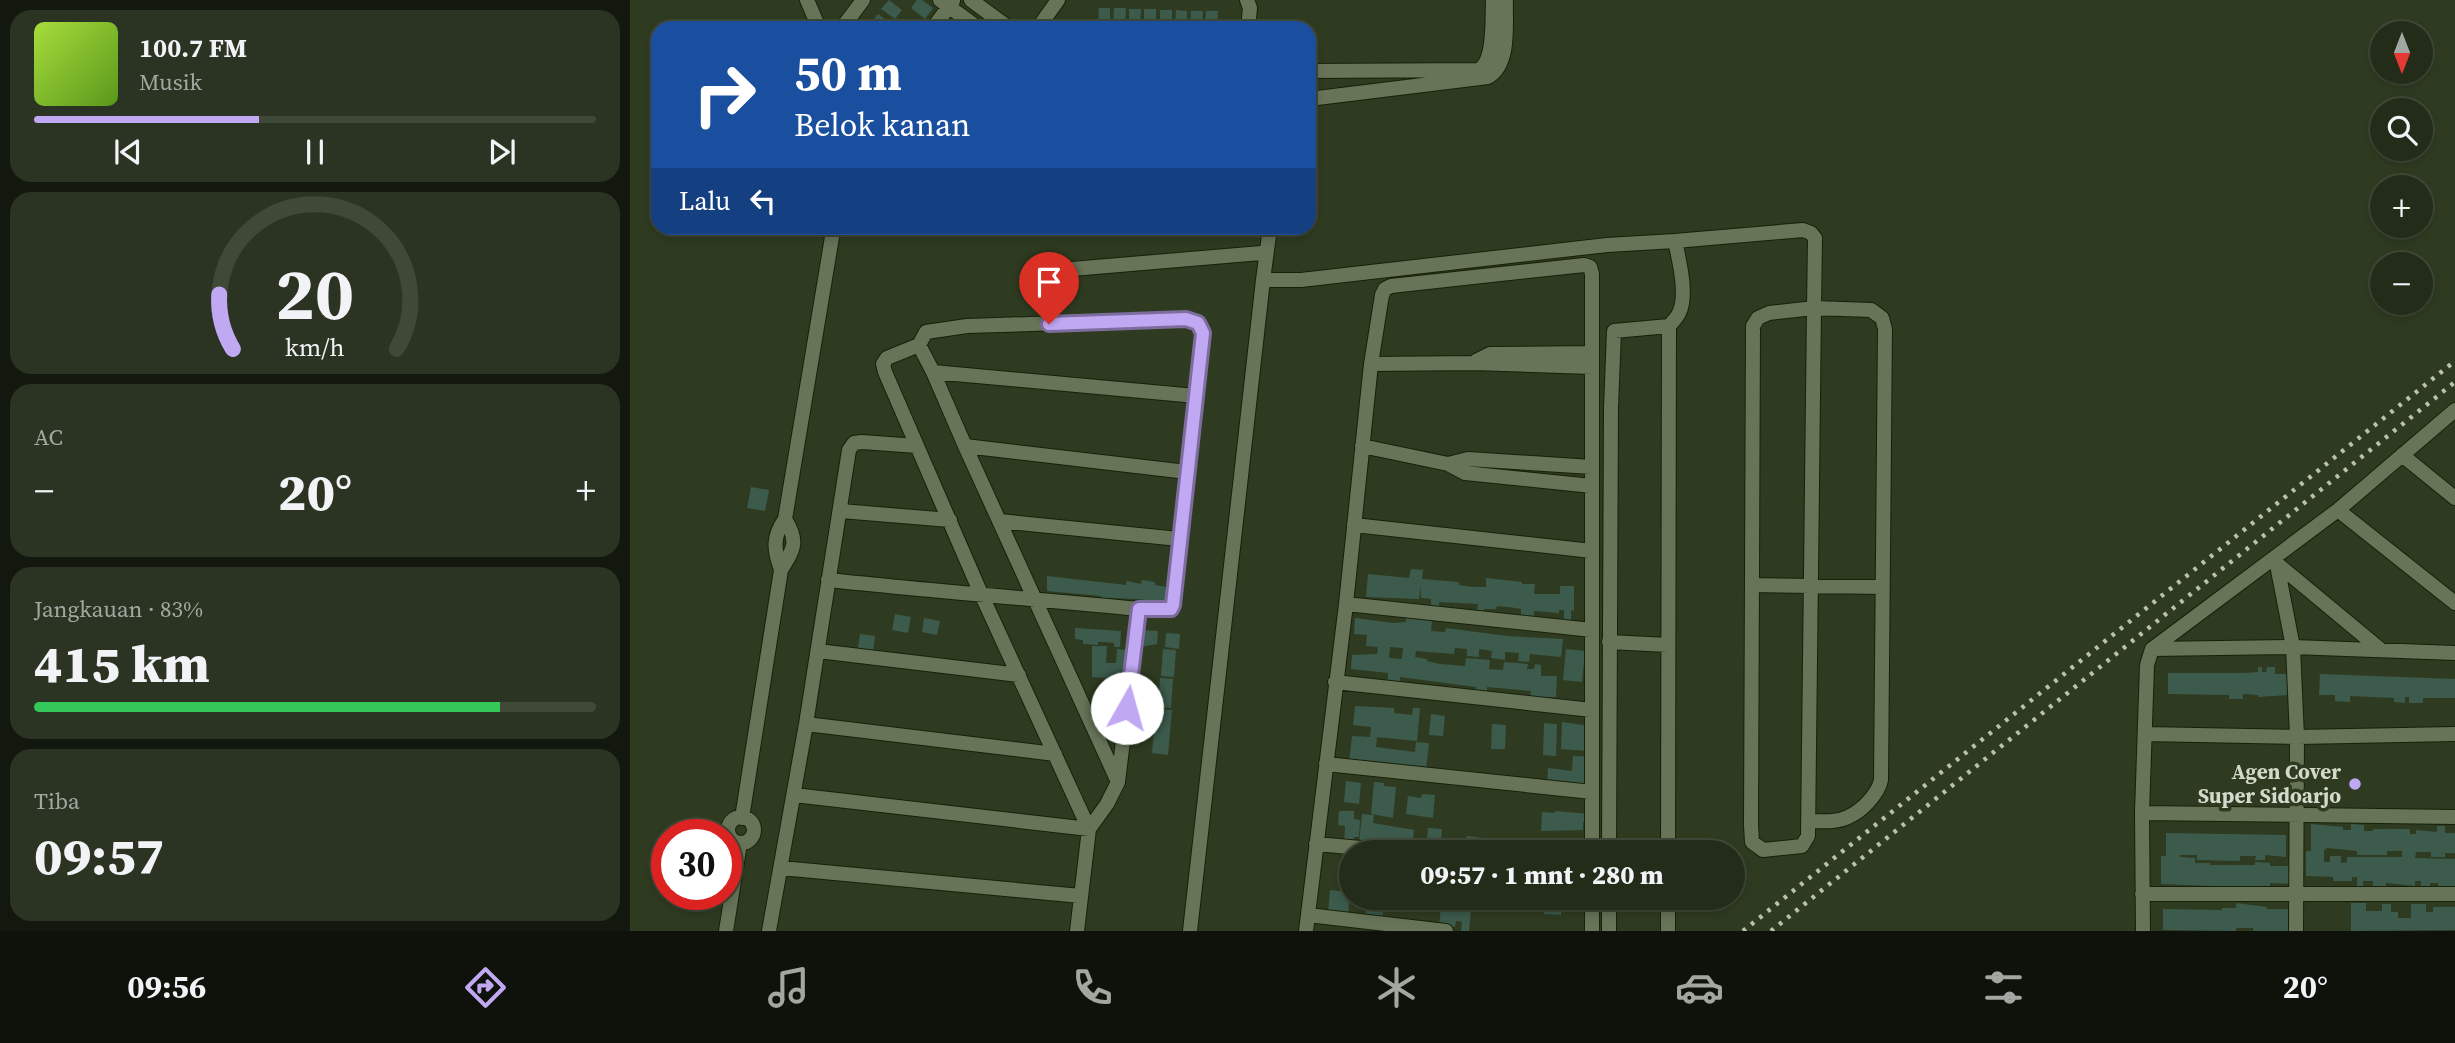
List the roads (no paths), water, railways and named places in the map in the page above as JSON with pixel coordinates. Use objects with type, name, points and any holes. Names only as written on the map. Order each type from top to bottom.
[{"type":"street","points":[[807,0],[816,21]]},
{"type":"street","points":[[847,21],[863,0]]},
{"type":"street","points":[[959,21],[973,0],[1000,21]]},
{"type":"street","points":[[1043,21],[1058,0]]},
{"type":"street","points":[[1247,0],[1250,8],[1249,21]]},
{"type":"street","points":[[1316,71],[1479,70],[1486,66],[1490,56],[1493,0]]},
{"type":"street","points":[[1316,98],[1488,77],[1495,73],[1502,59],[1506,0]]},
{"type":"street","points":[[948,2],[958,21]]},
{"type":"street","points":[[937,21],[948,2]]},
{"type":"street","points":[[1263,280],[1301,280],[1607,245],[1803,230],[1811,233],[1815,238],[1814,308],[1808,821],[1808,836],[1802,846],[1763,850],[1752,842],[1753,326],[1758,318],[1769,313],[1814,308],[1871,310],[1882,318],[1885,329],[1880,787],[1849,817],[1831,821],[1808,821]]},
{"type":"street","points":[[726,931],[740,843],[750,840],[754,831],[751,822],[742,818],[782,570],[775,551],[775,538],[785,519],[834,235]]},
{"type":"street","points":[[1190,931],[1263,280],[1261,235]]},
{"type":"street","points":[[1263,258],[1268,235]]},
{"type":"street","points":[[1668,840],[1669,326],[1680,312],[1683,289],[1675,241]]},
{"type":"street","points":[[1060,270],[1263,258]]},
{"type":"street","points":[[1306,931],[1346,604],[1371,365],[1385,289],[1584,265],[1590,268],[1592,840]]},
{"type":"street","points":[[828,580],[982,596],[1035,598],[1139,609],[1171,609],[1203,333],[1198,323],[1186,319],[967,326],[926,332],[919,345],[887,358],[883,365],[982,596],[1089,828]]},
{"type":"street","points":[[1609,840],[1614,331],[1669,326]]},
{"type":"street","points":[[919,345],[1118,782]]},
{"type":"street","points":[[1371,365],[1592,360]]},
{"type":"street","points":[[933,372],[1196,396]]},
{"type":"street","points":[[2143,931],[2144,734],[2147,665],[2152,649],[2275,561],[2455,410]]},
{"type":"street","points":[[769,931],[806,724],[849,450],[854,443],[862,442],[917,446]]},
{"type":"street","points":[[965,446],[1187,472]]},
{"type":"street","points":[[1362,446],[1448,464],[1465,473],[1592,486]]},
{"type":"street","points":[[2402,455],[2455,498]]},
{"type":"street","points":[[1448,464],[1468,459],[1592,467]]},
{"type":"street","points":[[2338,510],[2455,603]]},
{"type":"street","points":[[841,511],[950,520]]},
{"type":"street","points":[[999,521],[1179,539]]},
{"type":"street","points":[[1354,525],[1592,551]]},
{"type":"street","points":[[2275,561],[2294,647],[2297,737],[2296,931]]},
{"type":"street","points":[[2275,561],[2381,650]]},
{"type":"street","points":[[1752,585],[1883,587]]},
{"type":"street","points":[[1346,604],[1592,630]]},
{"type":"street","points":[[1077,931],[1089,828],[1107,804],[1118,782],[1139,609]]},
{"type":"street","points":[[1609,642],[1668,645]]},
{"type":"street","points":[[2152,649],[2294,647],[2455,653]]},
{"type":"street","points":[[818,651],[1019,675]]},
{"type":"street","points":[[1335,682],[1592,710]]},
{"type":"street","points":[[806,724],[1055,754]]},
{"type":"street","points":[[2144,734],[2297,737],[2455,734]]},
{"type":"street","points":[[1326,764],[1592,792]]},
{"type":"street","points":[[794,794],[1089,828]]},
{"type":"street","points":[[2142,813],[2455,817]]},
{"type":"street","points":[[1316,844],[1339,846]]},
{"type":"street","points":[[780,868],[1081,896]]},
{"type":"street","points":[[2142,894],[2455,894]]},
{"type":"street","points":[[1592,910],[1592,931]]},
{"type":"street","points":[[1609,910],[1609,931]]},
{"type":"street","points":[[1668,910],[1668,931]]},
{"type":"street","points":[[1308,915],[1446,931]]},
{"type":"railway","points":[[1743,931],[2455,361]]},
{"type":"railway","points":[[1771,931],[2455,382]]},
{"type":"place","name":"Agen Cover Super Sidoarjo","points":[[2355,784]]}]
